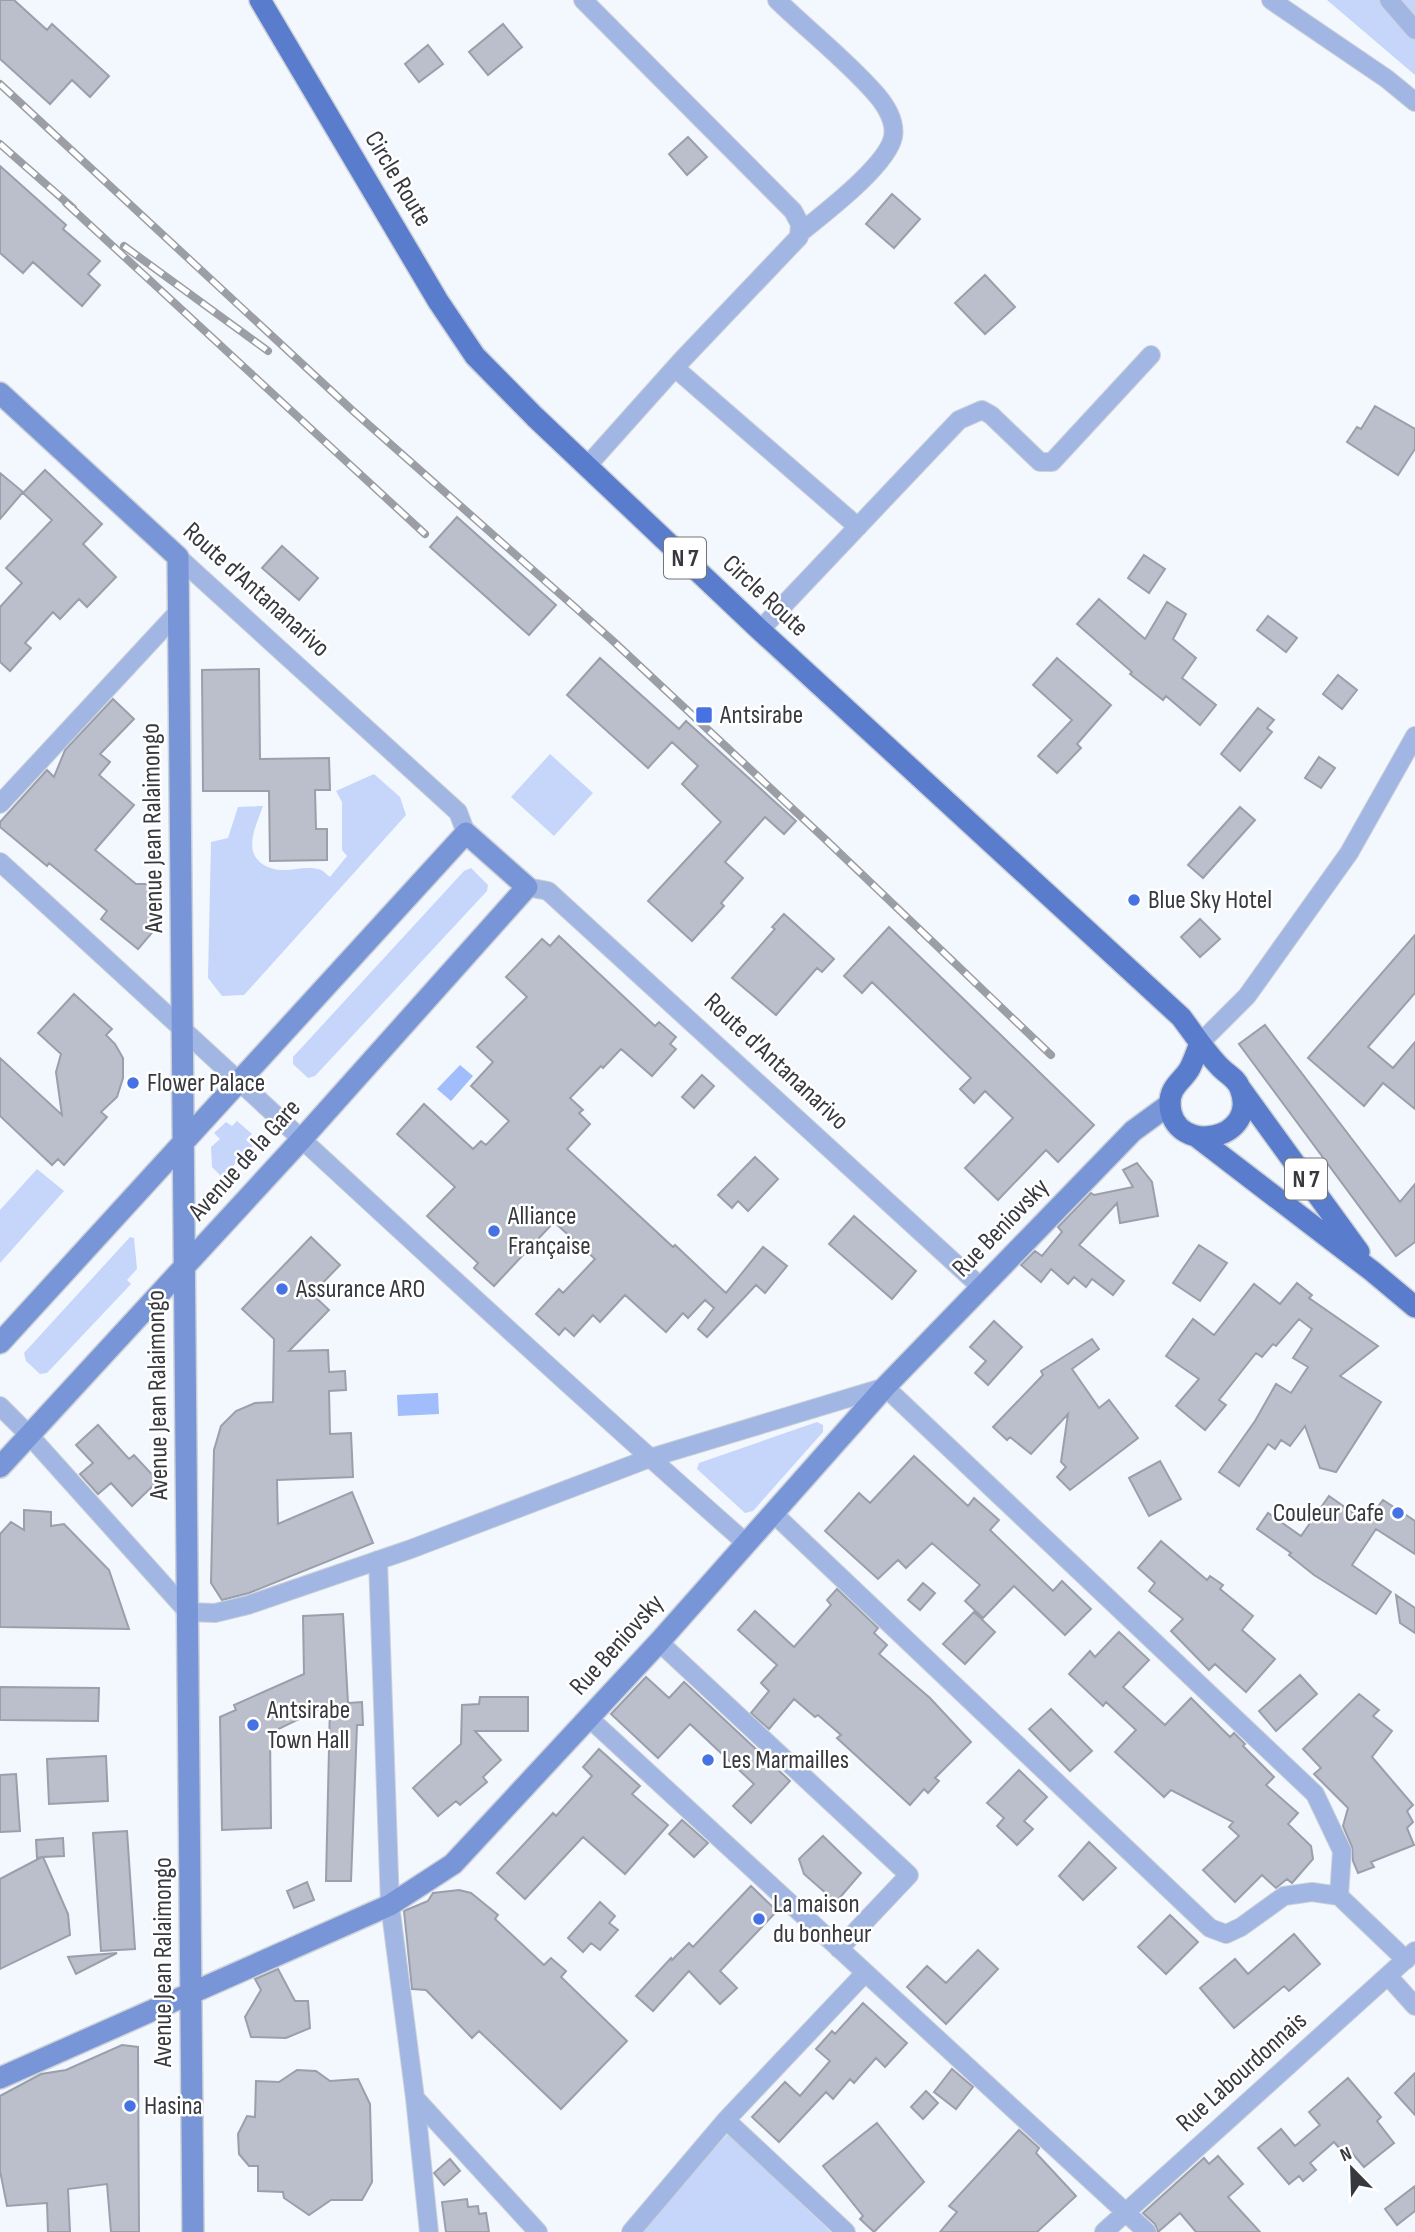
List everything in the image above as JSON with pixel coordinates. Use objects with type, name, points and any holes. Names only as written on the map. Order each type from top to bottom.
[{"type":"main road","name":"Circle Route","points":[[260,0],[438,300],[475,356],[535,417],[760,630],[1181,1017],[1200,1043]]},
{"type":"main road","name":"N 7","points":[[1200,1043],[1222,1069],[1233,1077],[1372,1271]]},
{"type":"main road","points":[[1170,1104],[1175,1085],[1189,1071],[1200,1043]]},
{"type":"main road","points":[[1189,1071],[1205,1066],[1222,1069]]},
{"type":"main road","points":[[1197,1137],[1213,1138],[1228,1131],[1239,1119],[1243,1103],[1240,1087]]},
{"type":"main road","name":"N 7","points":[[1170,1104],[1174,1119],[1184,1130],[1197,1137],[1372,1271],[1415,1307]]},
{"type":"street","points":[[583,0],[793,211],[800,224],[799,237],[784,256],[675,368],[588,466]]},
{"type":"street","points":[[777,0],[877,94],[892,118],[893,136],[885,154],[842,199],[800,233]]},
{"type":"street","points":[[1270,0],[1387,79],[1415,102]]},
{"type":"street","points":[[1389,0],[1415,30]]},
{"type":"street","points":[[760,630],[959,420],[982,410],[991,415],[1040,462],[1052,462],[1151,355]]},
{"type":"street","points":[[675,368],[858,527]]},
{"type":"street","name":"Route d'Antananarivo","points":[[0,393],[458,811],[466,833]]},
{"type":"street","name":"Avenue Jean Ralaimongo","points":[[178,557],[193,2232]]},
{"type":"street","points":[[0,804],[179,611]]},
{"type":"street","points":[[1200,1043],[1247,996],[1349,853],[1415,736]]},
{"type":"street","points":[[0,1343],[466,833],[527,887]]},
{"type":"street","points":[[0,862],[240,1080],[301,1140],[746,1543]]},
{"type":"street","name":"Route d'Antananarivo","points":[[527,887],[548,891],[982,1288]]},
{"type":"street","name":"Avenue de la Gare","points":[[0,1467],[301,1140],[527,887]]},
{"type":"street","name":"Rue Beniovsky","points":[[0,2078],[390,1905],[453,1864],[659,1642],[886,1388],[1133,1131],[1170,1104]]},
{"type":"street","points":[[0,1406],[188,1612],[215,1613],[247,1605],[378,1560],[650,1458],[886,1388],[1315,1794],[1342,1851],[1339,1896]]},
{"type":"street","points":[[773,1513],[1210,1928],[1226,1934],[1241,1927],[1284,1896],[1312,1892],[1339,1896],[1410,1956]]},
{"type":"street","points":[[378,1560],[390,1905],[429,2232]]},
{"type":"street","points":[[659,1642],[909,1875],[839,1949]]},
{"type":"street","points":[[589,1718],[1147,2232]]},
{"type":"street","name":"Rue Labourdonnais","points":[[1104,2232],[1410,1956]]},
{"type":"street","points":[[631,2232],[726,2120],[865,1973]]},
{"type":"street","points":[[1388,1976],[1415,2007]]},
{"type":"street","points":[[415,2098],[538,2232]]},
{"type":"street","points":[[726,2120],[846,2232]]},
{"type":"shaded area","points":[[1327,0],[1415,0],[1415,75]]},
{"type":"shaded area","points":[[550,754],[593,793],[554,836],[511,797]]},
{"type":"shaded area","points":[[374,774],[400,797],[406,815],[244,995],[222,996],[208,978],[211,842],[228,838],[238,807],[263,806],[252,844],[261,863],[284,870],[314,868],[330,877],[347,856],[342,850],[342,802],[336,791]]},
{"type":"shaded area","points":[[471,868],[488,885],[487,891],[315,1076],[308,1078],[293,1064],[293,1057],[464,871]]},
{"type":"shaded area","points":[[237,1121],[252,1134],[246,1140],[253,1146],[222,1177],[212,1167],[211,1147],[220,1139],[214,1133],[226,1122],[232,1126]]},
{"type":"shaded area","points":[[37,1169],[64,1191],[0,1263],[0,1210]]},
{"type":"shaded area","points":[[130,1237],[134,1238],[137,1269],[127,1280],[131,1284],[47,1373],[40,1374],[26,1361],[24,1353]]},
{"type":"shaded area","points":[[817,1422],[823,1425],[823,1432],[753,1511],[745,1513],[697,1469],[699,1463]]},
{"type":"shaded area","points":[[728,2134],[831,2232],[635,2232]]},
{"type":"water","points":[[460,1065],[473,1076],[451,1101],[437,1089]]},
{"type":"water","points":[[438,1393],[439,1414],[398,1416],[397,1395]]},
{"type":"building","points":[[0,0],[14,0],[47,30],[52,24],[109,76],[90,97],[72,80],[50,104],[0,59]]},
{"type":"building","points":[[503,24],[522,47],[488,75],[469,52]]},
{"type":"building","points":[[428,45],[443,64],[419,82],[405,64]]},
{"type":"building","points":[[688,137],[707,157],[687,175],[669,154]]},
{"type":"building","points":[[0,166],[66,225],[63,229],[100,261],[88,274],[100,285],[82,306],[33,262],[23,273],[0,253]]},
{"type":"building","points":[[892,194],[920,219],[894,248],[866,224]]},
{"type":"building","points":[[985,275],[1015,307],[985,334],[955,303]]},
{"type":"building","points":[[1375,406],[1415,429],[1415,449],[1398,475],[1347,442],[1357,427],[1361,429]]},
{"type":"building","points":[[45,470],[102,524],[83,544],[116,577],[87,607],[79,599],[60,619],[53,612],[25,643],[31,648],[10,671],[0,662],[0,607],[22,583],[6,568],[52,520],[23,493]]},
{"type":"building","points":[[0,473],[23,492],[0,519]]},
{"type":"building","points":[[457,517],[556,605],[529,635],[430,547]]},
{"type":"building","points":[[282,546],[318,578],[299,600],[262,568]]},
{"type":"building","points":[[1144,555],[1165,569],[1149,593],[1128,578]]},
{"type":"building","points":[[1099,599],[1145,639],[1167,602],[1186,614],[1173,639],[1196,658],[1182,678],[1216,705],[1200,725],[1166,696],[1163,700],[1130,674],[1132,672],[1077,624]]},
{"type":"building","points":[[1268,616],[1297,638],[1286,652],[1257,630]]},
{"type":"building","points":[[600,658],[679,729],[686,721],[796,821],[784,834],[765,817],[725,862],[743,878],[721,903],[724,906],[692,941],[648,901],[721,822],[682,784],[698,766],[672,742],[648,768],[567,695]]},
{"type":"building","points":[[1057,658],[1111,705],[1077,744],[1081,748],[1057,773],[1038,756],[1072,720],[1033,685]]},
{"type":"building","points":[[259,669],[260,759],[329,758],[330,790],[315,790],[316,829],[327,829],[327,860],[270,861],[269,791],[203,791],[202,670]]},
{"type":"building","points":[[1338,675],[1357,690],[1342,709],[1323,694]]},
{"type":"building","points":[[113,699],[134,719],[100,754],[110,762],[99,775],[134,805],[95,850],[136,884],[149,884],[149,923],[156,928],[138,949],[101,919],[107,911],[0,827],[0,822],[47,770],[54,777],[65,750]]},
{"type":"building","points":[[1258,708],[1274,720],[1267,728],[1272,732],[1240,771],[1221,754]]},
{"type":"building","points":[[1319,757],[1335,768],[1321,788],[1305,778]]},
{"type":"building","points":[[1240,807],[1255,820],[1203,878],[1188,865]]},
{"type":"building","points":[[784,914],[834,959],[822,972],[817,968],[776,1015],[732,978],[775,929],[772,927]]},
{"type":"building","points":[[1200,919],[1220,939],[1200,957],[1181,937]]},
{"type":"building","points":[[889,927],[1094,1125],[1058,1162],[1046,1150],[998,1200],[965,1168],[1013,1118],[985,1091],[974,1103],[960,1089],[971,1078],[872,982],[862,993],[844,976]]},
{"type":"building","points":[[1415,935],[1415,993],[1368,1047],[1393,1068],[1415,1042],[1415,1109],[1383,1083],[1364,1106],[1308,1058]]},
{"type":"building","points":[[559,936],[655,1026],[659,1022],[676,1037],[670,1044],[676,1049],[652,1076],[621,1049],[603,1068],[601,1066],[570,1098],[583,1110],[579,1113],[590,1124],[567,1149],[726,1293],[763,1247],[787,1266],[765,1293],[756,1285],[707,1337],[698,1329],[714,1308],[705,1300],[688,1318],[683,1313],[666,1332],[625,1295],[600,1322],[593,1315],[574,1336],[565,1328],[559,1335],[536,1314],[559,1289],[563,1293],[595,1259],[554,1222],[494,1286],[474,1268],[478,1263],[427,1216],[455,1187],[397,1134],[424,1104],[473,1149],[481,1141],[486,1145],[509,1121],[471,1086],[493,1062],[477,1047],[527,997],[506,977],[542,939],[550,946]]},
{"type":"building","points":[[74,994],[112,1029],[106,1035],[123,1058],[123,1078],[117,1097],[101,1112],[107,1117],[64,1165],[58,1159],[52,1165],[0,1116],[0,1058],[62,1115],[56,1072],[61,1054],[38,1033]]},
{"type":"building","points":[[1265,1025],[1400,1202],[1415,1184],[1415,1242],[1396,1256],[1239,1044]]},
{"type":"building","points":[[702,1075],[714,1086],[694,1108],[682,1097]]},
{"type":"building","points":[[755,1157],[778,1179],[748,1211],[738,1201],[732,1208],[718,1195]]},
{"type":"building","points":[[1137,1163],[1152,1182],[1158,1216],[1120,1223],[1117,1203],[1079,1245],[1124,1281],[1113,1295],[1092,1279],[1086,1287],[1074,1277],[1068,1284],[1051,1269],[1041,1282],[1021,1265],[1035,1251],[1042,1256],[1062,1232],[1058,1227],[1091,1193],[1094,1195],[1133,1187],[1123,1170]]},
{"type":"building","points":[[854,1216],[916,1271],[892,1299],[829,1244]]},
{"type":"building","points":[[311,1237],[340,1265],[312,1294],[329,1310],[289,1351],[328,1350],[329,1372],[345,1371],[346,1390],[329,1391],[330,1434],[351,1433],[353,1477],[277,1480],[278,1524],[352,1492],[373,1543],[249,1593],[222,1600],[211,1583],[214,1450],[221,1426],[236,1411],[255,1403],[273,1402],[274,1339],[242,1309]]},
{"type":"building","points":[[1199,1245],[1227,1263],[1200,1301],[1173,1283]]},
{"type":"building","points":[[1297,1283],[1312,1295],[1309,1298],[1378,1346],[1340,1376],[1381,1402],[1336,1472],[1320,1468],[1305,1426],[1290,1446],[1281,1440],[1275,1449],[1268,1444],[1239,1486],[1219,1472],[1255,1421],[1276,1384],[1291,1393],[1308,1367],[1293,1358],[1312,1329],[1299,1319],[1276,1346],[1273,1344],[1262,1357],[1256,1353],[1219,1400],[1226,1405],[1205,1430],[1176,1406],[1199,1379],[1166,1356],[1193,1319],[1214,1335],[1254,1284],[1280,1304]]},
{"type":"building","points":[[994,1321],[1022,1347],[988,1385],[975,1373],[986,1361],[970,1347]]},
{"type":"building","points":[[1092,1339],[1099,1349],[1072,1369],[1099,1408],[1109,1400],[1138,1438],[1070,1490],[1057,1477],[1066,1467],[1061,1462],[1068,1414],[1031,1454],[1010,1437],[1007,1440],[993,1427],[1043,1375],[1041,1371]]},
{"type":"building","points":[[98,1425],[129,1459],[134,1455],[158,1481],[132,1506],[111,1483],[98,1494],[80,1474],[93,1463],[76,1445]]},
{"type":"building","points":[[914,1456],[968,1506],[974,1498],[999,1520],[990,1530],[1053,1591],[1062,1581],[1091,1609],[1065,1635],[1014,1586],[983,1618],[965,1601],[980,1585],[932,1543],[906,1568],[898,1560],[878,1579],[825,1531],[859,1493],[870,1503]]},
{"type":"building","points":[[1160,1461],[1181,1499],[1149,1516],[1129,1478]]},
{"type":"building","points":[[1329,1496],[1366,1522],[1383,1500],[1415,1521],[1415,1554],[1376,1529],[1352,1565],[1391,1592],[1376,1614],[1314,1575],[1289,1555],[1291,1553],[1257,1529],[1268,1513],[1301,1536]]},
{"type":"building","points":[[24,1510],[51,1512],[51,1526],[64,1524],[109,1570],[129,1629],[0,1627],[0,1534],[11,1522],[24,1530]]},
{"type":"building","points":[[1161,1541],[1207,1580],[1210,1576],[1223,1585],[1220,1589],[1253,1616],[1242,1630],[1275,1659],[1246,1692],[1215,1664],[1209,1670],[1171,1631],[1183,1619],[1149,1591],[1155,1583],[1138,1568]]},
{"type":"building","points":[[923,1583],[935,1593],[920,1610],[908,1600]]},
{"type":"building","points":[[837,1589],[878,1628],[874,1633],[887,1645],[879,1654],[930,1698],[971,1742],[935,1778],[939,1781],[928,1793],[924,1789],[910,1805],[837,1738],[841,1735],[794,1699],[769,1729],[751,1713],[769,1691],[761,1683],[777,1665],[738,1630],[755,1611],[794,1647],[831,1605],[827,1600]]},
{"type":"building","points":[[1396,1595],[1415,1608],[1415,1633],[1400,1623]]},
{"type":"building","points":[[974,1612],[995,1632],[965,1664],[943,1644]]},
{"type":"building","name":"Antsirabe Town Hall","points":[[343,1614],[348,1703],[362,1702],[363,1725],[357,1725],[351,1881],[326,1881],[330,1704],[270,1733],[271,1828],[222,1830],[220,1717],[236,1710],[234,1705],[304,1674],[303,1616]]},
{"type":"building","points":[[1119,1632],[1149,1660],[1123,1687],[1165,1725],[1191,1698],[1230,1737],[1234,1733],[1274,1777],[1266,1785],[1298,1813],[1288,1824],[1311,1846],[1313,1859],[1292,1883],[1287,1879],[1276,1888],[1262,1875],[1235,1902],[1203,1870],[1239,1836],[1229,1827],[1233,1822],[1171,1790],[1164,1797],[1115,1752],[1136,1730],[1106,1702],[1103,1706],[1069,1674],[1090,1651],[1095,1657]]},
{"type":"building","points":[[1300,1675],[1317,1694],[1276,1731],[1259,1711]]},
{"type":"building","points":[[646,1677],[669,1698],[684,1682],[790,1781],[751,1823],[733,1806],[754,1784],[690,1724],[658,1758],[611,1714]]},
{"type":"building","points":[[0,1687],[99,1688],[98,1721],[0,1720]]},
{"type":"building","points":[[1359,1694],[1379,1710],[1373,1716],[1392,1731],[1372,1757],[1413,1805],[1407,1811],[1413,1822],[1407,1828],[1414,1845],[1371,1862],[1374,1867],[1358,1873],[1353,1861],[1352,1847],[1343,1826],[1348,1808],[1314,1774],[1321,1768],[1303,1749]]},
{"type":"building","points":[[480,1697],[528,1697],[528,1731],[475,1731],[501,1760],[483,1777],[487,1782],[460,1805],[456,1801],[438,1816],[413,1788],[461,1744],[462,1705],[479,1704]]},
{"type":"building","points":[[1051,1709],[1092,1751],[1070,1771],[1029,1729]]},
{"type":"building","points":[[599,1749],[640,1786],[632,1794],[668,1825],[625,1874],[583,1837],[525,1899],[497,1873],[553,1813],[556,1816],[592,1776],[583,1767]]},
{"type":"building","points":[[106,1756],[108,1801],[49,1804],[47,1759]]},
{"type":"building","points":[[1019,1770],[1047,1797],[1024,1821],[1033,1829],[1017,1845],[997,1826],[1004,1818],[987,1803]]},
{"type":"building","points":[[16,1774],[20,1831],[0,1832],[0,1775]]},
{"type":"building","points":[[682,1820],[708,1843],[694,1857],[669,1834]]},
{"type":"building","points":[[127,1831],[135,1949],[101,1951],[93,1833]]},
{"type":"building","points":[[823,1836],[861,1873],[836,1902],[804,1874],[799,1859]]},
{"type":"building","points":[[63,1838],[64,1856],[43,1857],[68,1914],[70,1935],[0,1969],[0,1879],[42,1857],[37,1858],[36,1840]]},
{"type":"building","points":[[1089,1842],[1116,1868],[1083,1900],[1059,1876]]},
{"type":"building","points":[[307,1882],[314,1900],[294,1908],[287,1891]]},
{"type":"building","points":[[751,1886],[777,1911],[720,1971],[737,1988],[720,2004],[689,1971],[653,2011],[636,1996],[671,1958],[672,1960],[689,1943],[693,1947]]},
{"type":"building","points":[[459,1890],[471,1893],[498,1915],[495,1919],[544,1965],[551,1958],[566,1971],[561,1977],[627,2041],[561,2109],[479,2031],[472,2038],[426,1990],[412,1989],[404,1911],[428,1901],[433,1893]]},
{"type":"building","points":[[600,1902],[615,1916],[609,1923],[618,1930],[600,1950],[591,1943],[583,1952],[568,1938]]},
{"type":"building","points":[[1170,1915],[1198,1942],[1166,1974],[1138,1947]]},
{"type":"building","points":[[1294,1934],[1320,1964],[1289,1991],[1284,1986],[1234,2028],[1200,1988],[1235,1959],[1248,1974]]},
{"type":"building","points":[[978,1950],[998,1969],[946,2024],[907,1987],[927,1966],[946,1983]]},
{"type":"building","points":[[117,1953],[76,1974],[68,1957]]},
{"type":"building","points":[[278,1969],[295,2001],[308,2001],[310,2028],[286,2038],[251,2037],[245,2017],[261,1990],[255,1979]]},
{"type":"building","points":[[863,2003],[907,2043],[885,2067],[876,2058],[854,2083],[850,2079],[833,2099],[826,2092],[779,2142],[752,2117],[785,2082],[800,2096],[830,2061],[816,2049],[832,2031],[835,2034]]},
{"type":"building","points":[[122,2045],[138,2047],[139,2232],[111,2232],[107,2184],[68,2189],[70,2232],[48,2232],[47,2203],[7,2206],[0,2171],[0,2096],[41,2074],[66,2070]]},
{"type":"building","points":[[952,2069],[973,2087],[956,2109],[934,2092]]},
{"type":"building","points":[[297,2070],[316,2071],[330,2081],[358,2079],[370,2104],[372,2182],[362,2200],[331,2200],[309,2215],[284,2198],[283,2192],[258,2191],[258,2166],[249,2166],[239,2154],[238,2134],[247,2116],[255,2117],[256,2081],[279,2082]]},
{"type":"building","points":[[1415,2073],[1415,2115],[1395,2093]]},
{"type":"building","points":[[1348,2078],[1381,2117],[1377,2121],[1394,2143],[1364,2167],[1346,2146],[1341,2150],[1334,2142],[1310,2163],[1316,2170],[1303,2181],[1299,2176],[1289,2184],[1258,2148],[1281,2129],[1295,2146],[1320,2125],[1309,2112]]},
{"type":"building","points":[[926,2091],[938,2103],[923,2119],[911,2107]]},
{"type":"building","points":[[877,2123],[924,2182],[874,2232],[860,2219],[863,2216],[823,2166]]},
{"type":"building","points":[[1019,2130],[1039,2148],[1036,2153],[1076,2196],[1037,2232],[940,2232],[957,2212],[949,2206]]},
{"type":"building","points":[[1218,2156],[1243,2184],[1228,2197],[1260,2232],[1196,2232],[1180,2213],[1158,2232],[1155,2224],[1143,2213],[1204,2158],[1209,2164]]},
{"type":"building","points":[[450,2159],[460,2171],[444,2185],[434,2173]]},
{"type":"building","points":[[1415,2186],[1415,2211],[1397,2225],[1385,2209]]},
{"type":"building","points":[[467,2199],[468,2207],[478,2206],[479,2214],[486,2213],[489,2232],[446,2232],[442,2202]]},
{"type":"railway","points":[[0,84],[352,410],[612,640],[1051,1055]]},
{"type":"railway","points":[[0,144],[73,208]]},
{"type":"railway","points":[[66,203],[425,534]]},
{"type":"railway","points":[[124,246],[268,351]]},
{"type":"place","name":"Antsirabe","points":[[704,715]]},
{"type":"place","name":"Blue Sky Hotel","points":[[1134,900]]},
{"type":"place","name":"Flower Palace","points":[[133,1083]]},
{"type":"place","name":"Alliance Française","points":[[494,1231]]},
{"type":"place","name":"Assurance ARO","points":[[282,1289]]},
{"type":"place","name":"Couleur Cafe","points":[[1398,1513]]},
{"type":"place","name":"Antsirabe Town Hall","points":[[253,1725]]},
{"type":"place","name":"Les Marmailles","points":[[708,1760]]},
{"type":"place","name":"La maison du bonheur","points":[[759,1919]]},
{"type":"place","name":"Hasina","points":[[130,2106]]}]
